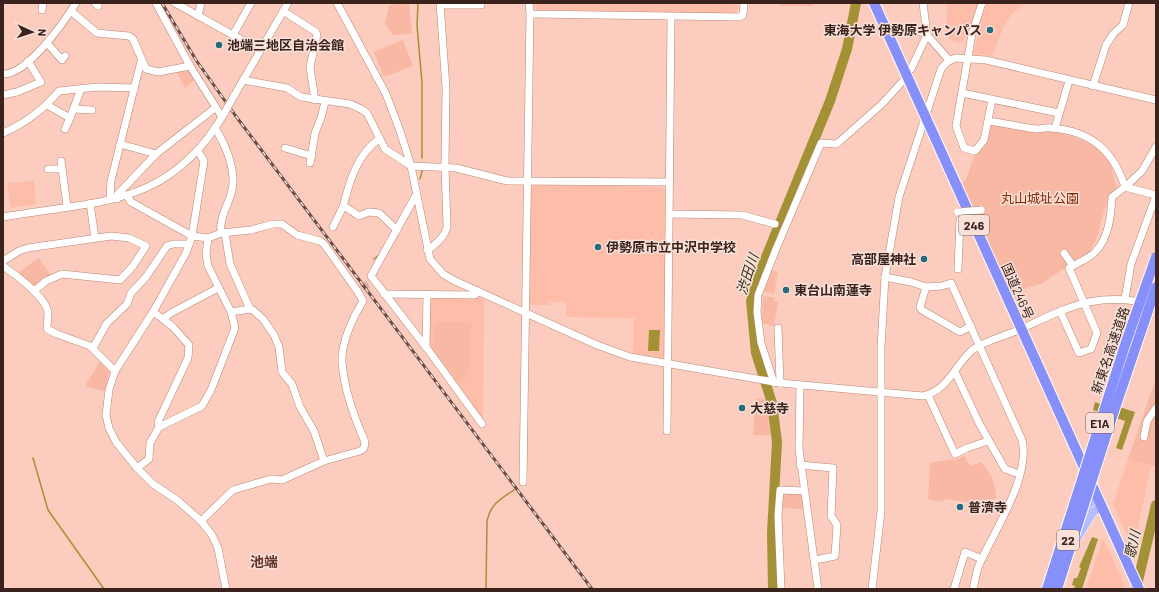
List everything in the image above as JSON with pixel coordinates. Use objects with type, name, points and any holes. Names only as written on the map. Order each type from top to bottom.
[{"type":"highway","name":"国道246号","points":[[874,3],[1139,589]]},
{"type":"highway","name":"新東名高速道路","points":[[1048,589],[1114,376],[1156,258]]},
{"type":"highway","name":"新東名高速道路","points":[[1057,589],[1117,400],[1156,287]]},
{"type":"main road","name":"22","points":[[1048,589],[1060,556],[1076,522],[1088,504],[1099,502]]},
{"type":"main road","name":"22","points":[[1057,589],[1067,558],[1082,527],[1099,502]]},
{"type":"street","points":[[3,74],[9,74],[28,61],[47,43],[76,3]]},
{"type":"street","points":[[156,3],[190,66],[215,108],[223,115]]},
{"type":"street","points":[[175,3],[260,50]]},
{"type":"street","points":[[198,16],[201,3]]},
{"type":"street","points":[[233,35],[250,3]]},
{"type":"street","points":[[3,217],[127,196],[143,190],[166,178],[182,167],[198,151],[215,128],[288,3]]},
{"type":"street","points":[[337,3],[386,94],[411,166],[427,250],[434,264],[443,274],[526,314],[617,353],[668,364],[775,383],[881,391],[923,396],[928,395],[944,386],[966,357],[980,346],[1060,311],[1084,302],[1125,299],[1156,305]]},
{"type":"street","points":[[341,11],[345,3]]},
{"type":"street","points":[[523,482],[524,342],[526,314],[528,182],[529,3]]},
{"type":"street","points":[[530,13],[671,17],[740,17],[744,13],[744,3]]},
{"type":"street","points":[[922,3],[927,34],[949,60]]},
{"type":"street","points":[[982,3],[973,30],[956,130],[964,148],[976,151],[984,140],[992,100]]},
{"type":"street","points":[[1093,86],[1106,45],[1114,33],[1123,25],[1129,3]]},
{"type":"street","points":[[427,250],[432,248],[447,230],[445,167],[446,88],[441,4],[481,5]]},
{"type":"street","points":[[71,11],[97,33],[128,36],[133,39],[141,62],[146,69],[158,72],[190,66]]},
{"type":"street","points":[[283,11],[316,32],[317,35],[310,67],[315,100]]},
{"type":"street","points":[[667,431],[671,17]]},
{"type":"street","points":[[885,28],[891,27],[927,34]]},
{"type":"street","points":[[911,69],[927,34]]},
{"type":"street","points":[[47,43],[62,60]]},
{"type":"street","points":[[872,589],[880,511],[882,315],[885,276],[899,197],[939,72],[949,60],[958,57],[969,58],[1015,66],[1156,100]]},
{"type":"street","points":[[3,95],[17,92],[41,82],[28,61]]},
{"type":"street","points":[[114,199],[111,181],[141,62]]},
{"type":"street","points":[[243,80],[287,88],[301,97],[325,102],[350,104],[361,109],[368,113],[384,149],[411,166],[445,167],[468,171],[506,181],[670,182]]},
{"type":"street","points":[[1055,128],[1069,80]]},
{"type":"street","points":[[775,383],[764,355],[758,326],[757,305],[761,285],[785,228],[821,143],[836,144],[840,142],[882,104],[902,82]]},
{"type":"street","points":[[3,133],[20,125],[47,105],[59,91],[96,86],[134,88]]},
{"type":"street","points":[[65,129],[81,89]]},
{"type":"street","points":[[962,93],[1059,113]]},
{"type":"street","points":[[285,148],[311,159],[315,133],[325,102]]},
{"type":"street","points":[[47,105],[70,118]]},
{"type":"street","points":[[114,199],[131,179],[156,154],[215,108]]},
{"type":"street","points":[[74,109],[92,110]]},
{"type":"street","points":[[988,121],[1038,129],[1055,128],[1088,138],[1103,148],[1113,158],[1125,187]]},
{"type":"street","points":[[215,128],[232,167],[232,192],[223,213],[223,233],[230,264],[250,309],[263,319],[274,335],[279,348],[282,372],[292,384],[300,407],[314,431],[324,461]]},
{"type":"street","points":[[333,227],[343,208],[351,179],[358,164],[371,144],[379,139]]},
{"type":"street","points":[[120,144],[156,154]]},
{"type":"street","points":[[1060,311],[1079,354],[1091,349],[1097,333],[1068,268],[1096,250],[1110,220],[1112,198],[1142,171],[1156,147]]},
{"type":"street","points":[[198,151],[204,161],[192,236],[178,269],[153,312],[115,371],[109,396],[107,421],[119,447],[137,468],[153,484],[172,495],[201,521],[212,535],[218,548],[226,589]]},
{"type":"street","points":[[48,169],[61,165],[67,206]]},
{"type":"street","points":[[1125,187],[1156,195],[1131,264],[1125,299]]},
{"type":"street","points":[[416,195],[397,230],[374,267],[370,276],[371,281],[384,294],[426,347],[482,424]]},
{"type":"street","points":[[127,196],[131,202],[192,236],[208,238],[223,233],[251,230],[273,224],[282,224],[304,238],[320,241],[324,244],[360,290],[363,301],[353,317],[342,361],[351,407],[365,442],[364,448],[360,452],[324,461],[282,480],[271,479],[233,490],[201,521]]},
{"type":"street","points":[[90,203],[95,238]]},
{"type":"street","points":[[343,208],[350,210],[359,216],[369,212],[379,213],[397,230]]},
{"type":"street","points":[[958,212],[984,210]]},
{"type":"street","points":[[670,214],[742,215],[775,224]]},
{"type":"street","points":[[958,269],[960,220]]},
{"type":"street","points":[[3,261],[19,251],[28,248],[95,238],[121,236],[135,240],[146,246],[120,280],[62,274],[46,281],[34,291]]},
{"type":"street","points":[[159,427],[202,406],[211,390],[236,328],[231,312],[208,266],[206,254],[208,238]]},
{"type":"street","points":[[93,348],[107,323],[127,304],[131,294],[146,277],[167,246],[173,244],[189,244]]},
{"type":"street","points":[[1064,253],[1071,263]]},
{"type":"street","points":[[3,266],[18,276],[34,291],[48,312],[47,329],[93,348],[115,371]]},
{"type":"street","points":[[885,276],[926,287],[942,286],[957,278]]},
{"type":"street","points":[[949,282],[951,283],[971,326],[1022,440],[1024,454],[1020,474],[1010,505],[982,559],[973,589]]},
{"type":"street","points":[[926,287],[920,307],[922,310],[960,332],[971,326]]},
{"type":"street","points":[[163,319],[171,313],[218,288]]},
{"type":"street","points":[[384,294],[475,295],[478,291]]},
{"type":"street","points":[[426,347],[427,294]]},
{"type":"street","points":[[231,312],[250,309]]},
{"type":"street","points":[[137,468],[149,459],[150,444],[159,427],[158,422],[188,358],[189,345],[173,327],[153,312]]},
{"type":"street","points":[[775,383],[778,328]]},
{"type":"street","points":[[955,372],[988,440],[1005,469],[1020,474]]},
{"type":"street","points":[[800,385],[798,449],[818,589]]},
{"type":"street","points":[[928,395],[955,454],[988,440]]},
{"type":"street","points":[[1144,437],[1147,421],[1156,408]]},
{"type":"street","points":[[800,465],[833,468],[831,516],[837,525],[835,556],[815,560]]},
{"type":"street","points":[[781,589],[778,516],[780,490],[804,491]]},
{"type":"street","points":[[954,589],[965,552],[982,559]]},
{"type":"shaded area","points":[[534,3],[738,3],[738,10],[735,13],[537,10]]},
{"type":"shaded area","name":"東海大学 伊勢原キャンパス","points":[[947,3],[979,3],[967,36],[960,43],[952,41],[946,34]]},
{"type":"shaded area","name":"東海大学 伊勢原キャンパス","points":[[987,3],[1025,3],[1011,15],[1003,28],[992,56],[974,54],[979,26]]},
{"type":"shaded area","points":[[34,181],[36,204],[11,208],[7,183]]},
{"type":"shaded area","name":"伊勢原市立中沢中学校","points":[[533,185],[662,187],[665,191],[665,355],[661,358],[633,353],[634,318],[566,317],[566,302],[550,302],[550,305],[529,305],[531,188]]},
{"type":"shaded area","points":[[432,298],[484,298],[483,422],[429,348],[430,300]]},
{"type":"shaded area","points":[[649,330],[660,330],[659,351],[648,351]]},
{"type":"shaded area","points":[[1095,402],[1109,407],[1110,404],[1135,412],[1122,450],[1116,448],[1125,421],[1093,410]]},
{"type":"shaded area","points":[[1128,459],[1151,466],[1136,536],[1129,539],[1113,504]]},
{"type":"shaded area","points":[[1092,537],[1098,539],[1082,589],[1074,589],[1075,586],[1072,585],[1074,578],[1077,578],[1081,568],[1079,567]]},
{"type":"shaded area","points":[[1103,538],[1125,586],[1124,589],[1086,589]]},
{"type":"green space","points":[[409,3],[412,33],[393,35],[385,23],[389,5]]},
{"type":"green space","points":[[780,3],[813,3],[813,6],[780,6]]},
{"type":"green space","points":[[403,40],[413,66],[384,77],[374,52]]},
{"type":"green space","points":[[190,71],[194,80],[185,88],[177,72]]},
{"type":"green space","name":"丸山城址公園","points":[[991,124],[1056,132],[1089,143],[1101,152],[1110,163],[1117,187],[1108,198],[1096,240],[1089,252],[1041,284],[1020,290],[1015,303],[965,195],[963,182],[966,179],[975,154],[978,154],[986,140]]},
{"type":"green space","points":[[39,258],[51,276],[35,288],[29,281],[18,273]]},
{"type":"green space","points":[[771,270],[778,272],[774,294],[764,292]]},
{"type":"green space","points":[[763,296],[775,298],[774,301],[778,302],[774,326],[762,323]]},
{"type":"green space","points":[[435,322],[471,323],[471,366],[467,372],[468,376],[459,383],[444,363],[440,363],[429,348],[429,341],[434,341]]},
{"type":"green space","points":[[100,362],[109,371],[105,391],[87,387],[86,384]]},
{"type":"green space","points":[[1156,378],[1156,467],[1128,459]]},
{"type":"green space","points":[[756,398],[766,399],[771,435],[753,435]]},
{"type":"green space","points":[[964,456],[970,466],[981,462],[985,466],[994,483],[996,499],[966,502],[944,499],[943,502],[928,499],[930,463],[953,459],[954,461]]},
{"type":"green space","points":[[783,492],[802,493],[804,509],[780,508]]},
{"type":"waterway","points":[[418,3],[417,25],[422,83],[422,158]]},
{"type":"waterway","name":"渋田川","points":[[773,589],[772,533],[777,442],[772,403],[756,353],[751,301],[764,262],[830,101],[847,49],[856,3]]},
{"type":"waterway","points":[[420,179],[422,171]]},
{"type":"waterway","points":[[374,259],[379,255]]},
{"type":"waterway","points":[[33,458],[48,510],[104,589]]},
{"type":"waterway","points":[[486,589],[488,515],[496,503],[514,490]]},
{"type":"waterway","name":"歌川","points":[[1136,589],[1156,505]]},
{"type":"tunnel","points":[[362,288],[370,283]]},
{"type":"railway","points":[[162,3],[196,60],[235,115],[592,589]]},
{"type":"place","name":"東海大学 伊勢原キャンパス","points":[[990,30]]},
{"type":"place","name":"池端三地区自治会館","points":[[219,45]]},
{"type":"place","name":"伊勢原市立中沢中学校","points":[[598,247]]},
{"type":"place","name":"高部屋神社","points":[[924,259]]},
{"type":"place","name":"東台山南蓮寺","points":[[786,290]]},
{"type":"place","name":"大慈寺","points":[[742,408]]},
{"type":"place","name":"普濟寺","points":[[960,507]]},
{"type":"district","name":"池端","points":[[264,561]]}]
